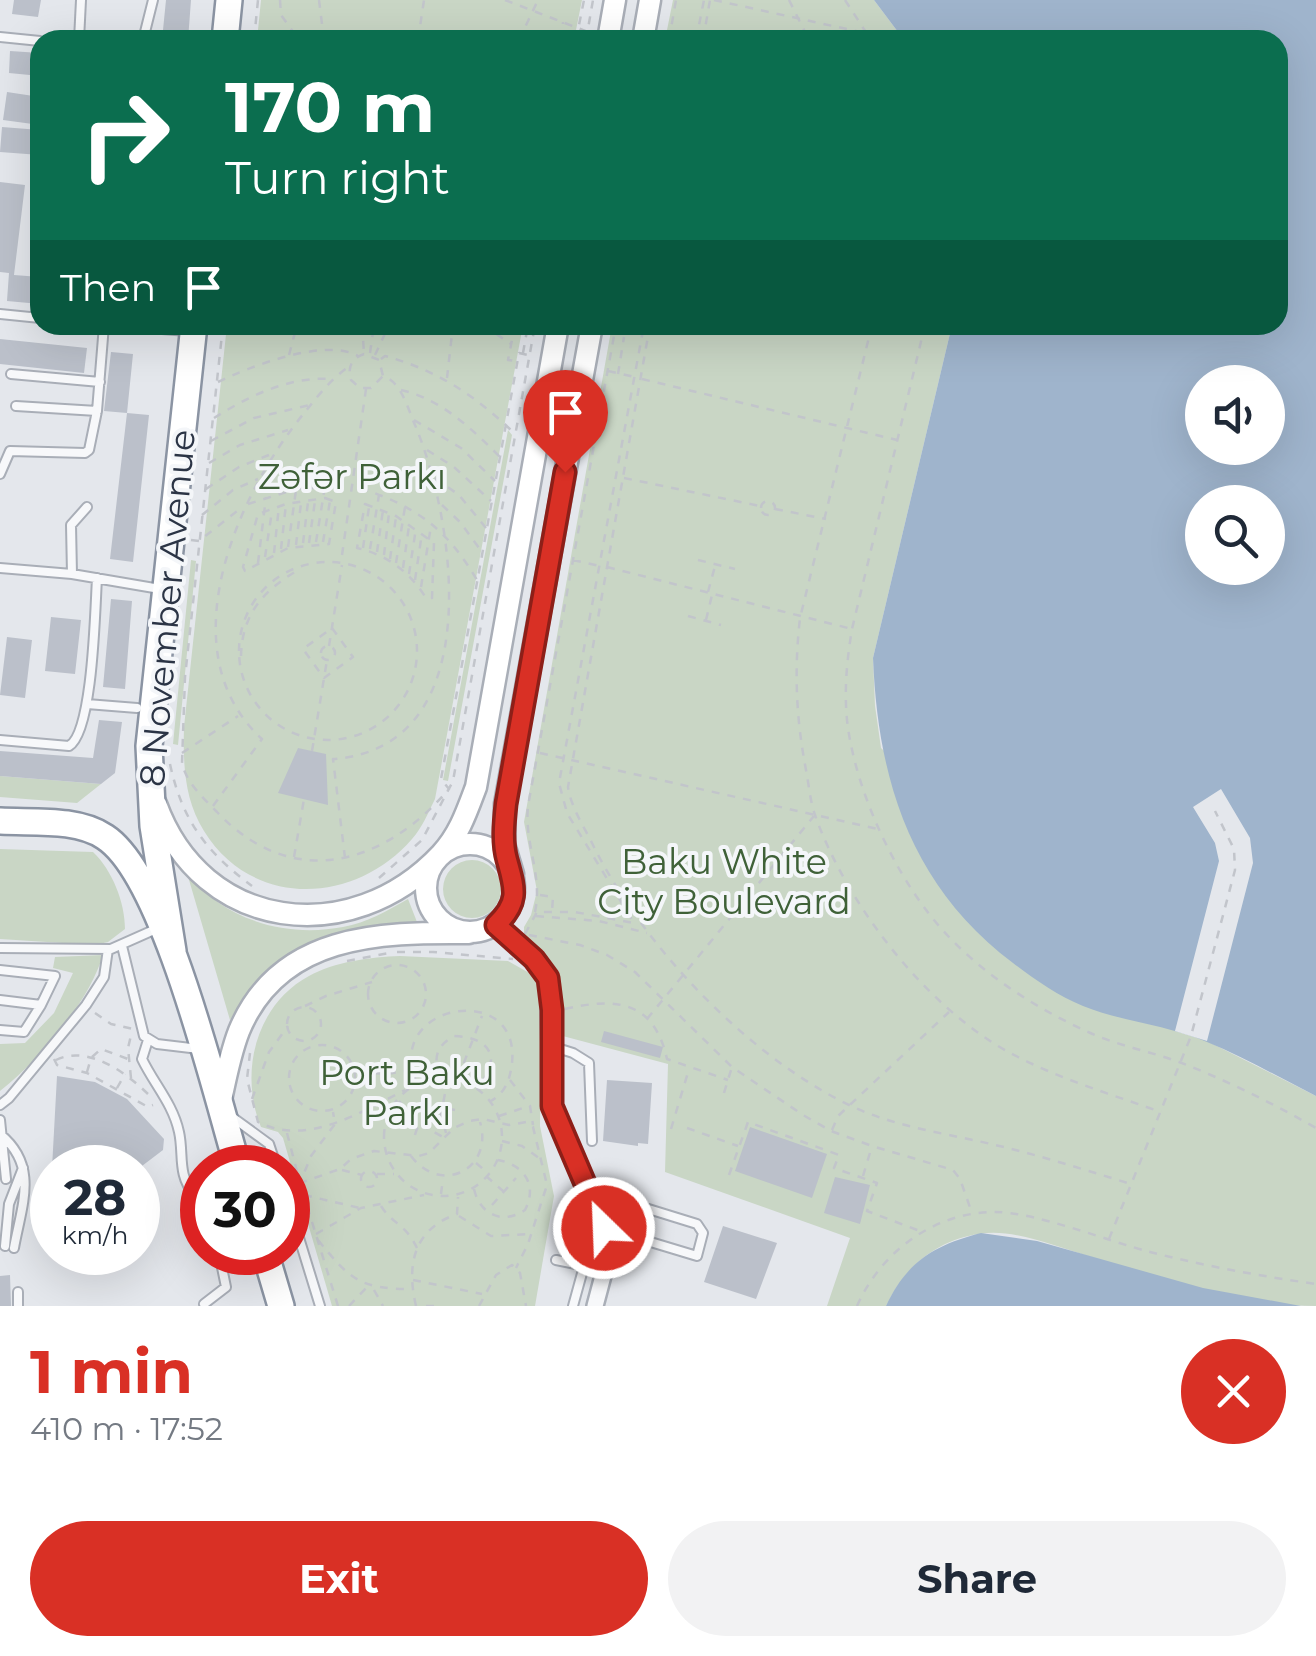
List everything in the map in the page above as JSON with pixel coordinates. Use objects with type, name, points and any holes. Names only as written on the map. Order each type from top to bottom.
[{"type":"highway","points":[[226,30],[229,0]]},
{"type":"highway","name":"8 November Avenue","points":[[172,951],[149,783],[151,709],[192,335]]},
{"type":"highway","points":[[0,821],[68,825],[103,836],[131,865],[172,951],[228,1145]]},
{"type":"highway","points":[[271,1275],[281,1306]]},
{"type":"main road","points":[[610,30],[615,0]]},
{"type":"main road","points":[[645,30],[650,0]]},
{"type":"main road","points":[[469,933],[442,923],[426,898],[426,883],[439,856],[456,834],[476,787],[556,335]]},
{"type":"main road","points":[[220,1107],[238,1032],[251,1007],[285,969],[304,956],[367,938],[407,933],[469,933],[496,925],[512,902],[513,874],[504,844],[506,804],[590,335]]},
{"type":"main road","points":[[149,783],[170,834],[200,872],[229,893],[275,912],[316,917],[351,911],[386,895],[439,856],[466,844],[495,851],[513,874]]},
{"type":"street","points":[[496,925],[544,968],[548,978],[552,1106],[604,1228],[611,1266],[596,1306]]},
{"type":"lane","points":[[80,30],[81,0]]},
{"type":"lane","points":[[146,30],[153,0]]},
{"type":"lane","points":[[0,38],[30,40]]},
{"type":"lane","points":[[0,314],[30,317]]},
{"type":"lane","points":[[0,470],[10,450],[85,453],[92,446],[106,335]]},
{"type":"lane","points":[[11,374],[100,382]]},
{"type":"lane","points":[[16,406],[97,412]]},
{"type":"lane","points":[[72,574],[71,524],[87,507]]},
{"type":"lane","points":[[0,568],[72,574],[164,589]]},
{"type":"lane","points":[[0,740],[69,746],[79,737],[87,704],[97,578]]},
{"type":"lane","points":[[87,704],[137,708]]},
{"type":"lane","points":[[0,948],[108,949],[162,926]]},
{"type":"lane","points":[[122,946],[146,1038],[142,1058],[169,1105],[180,1145]]},
{"type":"lane","points":[[0,1105],[86,1005],[104,977],[108,949]]},
{"type":"lane","points":[[0,970],[55,976],[24,1032],[0,1030]]},
{"type":"lane","points":[[0,1000],[41,1005]]},
{"type":"lane","points":[[146,1038],[203,1050]]},
{"type":"lane","points":[[551,1046],[573,1052],[589,1063],[592,1141]]},
{"type":"lane","points":[[220,1107],[269,1145]]},
{"type":"lane","points":[[0,1120],[1,1134],[7,1179],[4,1209],[10,1247],[26,1184],[17,1149],[1,1134]]},
{"type":"lane","points":[[7,1179],[24,1166]]},
{"type":"lane","points":[[604,1228],[696,1256],[703,1233],[696,1224],[642,1207],[631,1234]]},
{"type":"lane","points":[[556,1260],[611,1266]]},
{"type":"lane","points":[[574,1306],[584,1266]]},
{"type":"lane","points":[[310,1274],[320,1306]]},
{"type":"lane","points":[[204,1304],[226,1286],[224,1275]]},
{"type":"lane","points":[[18,1292],[18,1306]]},
{"type":"path","points":[[255,30],[258,0]]},
{"type":"path","points":[[280,0],[280,15],[291,30]]},
{"type":"path","points":[[319,0],[323,30]]},
{"type":"path","points":[[420,30],[424,0]]},
{"type":"path","points":[[504,0],[583,30]]},
{"type":"path","points":[[524,30],[538,0]]},
{"type":"path","points":[[578,28],[584,0]]},
{"type":"path","points":[[588,30],[593,0]]},
{"type":"path","points":[[671,30],[676,0]]},
{"type":"path","points":[[698,30],[704,0]]},
{"type":"path","points":[[704,30],[712,0],[855,30]]},
{"type":"path","points":[[789,0],[804,30]]},
{"type":"path","points":[[845,0],[864,30]]},
{"type":"path","points":[[563,22],[563,30]]},
{"type":"path","points":[[222,335],[201,516],[181,754],[184,773],[212,808],[250,840],[294,859],[345,858],[392,841],[426,816],[449,789]]},
{"type":"path","points":[[289,356],[294,335]]},
{"type":"path","points":[[345,858],[332,759],[364,754],[382,746],[420,712],[433,686],[448,627],[449,554],[435,478],[399,390],[369,356],[364,335]]},
{"type":"path","points":[[369,356],[372,335]]},
{"type":"path","points":[[212,808],[262,739],[239,715],[223,685],[217,634],[224,569],[245,506],[272,454],[290,430],[335,379],[369,356],[383,335]]},
{"type":"path","points":[[446,379],[452,335]]},
{"type":"path","points":[[498,335],[511,344]]},
{"type":"path","points":[[513,335],[508,360],[518,362]]},
{"type":"path","points":[[523,354],[526,335]]},
{"type":"path","points":[[372,883],[422,840],[449,789],[533,335]]},
{"type":"path","points":[[519,943],[535,916],[538,894],[526,822],[614,335]]},
{"type":"path","points":[[642,335],[568,787],[571,802],[604,868],[634,916],[721,1011],[778,1060],[850,1105],[902,1124],[1045,1158],[1131,1184]]},
{"type":"path","points":[[535,916],[575,912],[634,923],[568,813],[559,783],[648,335]]},
{"type":"path","points":[[870,335],[800,618],[795,660],[797,719],[815,814],[865,912],[896,955],[950,1012],[1015,1056],[1161,1112]]},
{"type":"path","points":[[923,335],[846,664],[847,720],[862,788],[881,830],[919,899],[949,937],[1031,1002],[1089,1032],[1180,1063],[1270,1102],[1316,1128]]},
{"type":"path","points":[[618,374],[624,337]]},
{"type":"path","points":[[216,383],[289,356],[335,351],[385,356],[446,379],[515,434]]},
{"type":"path","points":[[449,789],[441,779],[519,353],[530,355]]},
{"type":"path","points":[[350,368],[351,380],[366,389],[376,386],[383,376]]},
{"type":"path","points":[[208,371],[218,372]]},
{"type":"path","points":[[607,371],[898,440]]},
{"type":"path","points":[[212,419],[243,400],[277,387],[335,379]]},
{"type":"path","points":[[342,555],[366,389]]},
{"type":"path","points":[[399,390],[447,410],[500,458]]},
{"type":"path","points":[[210,442],[254,418],[311,405]]},
{"type":"path","points":[[412,419],[461,448],[496,482]]},
{"type":"path","points":[[207,464],[240,445],[290,430]]},
{"type":"path","points":[[425,449],[462,474],[492,502]]},
{"type":"path","points":[[204,490],[239,467],[272,454]]},
{"type":"path","points":[[435,478],[458,496],[487,530]]},
{"type":"path","points":[[622,478],[760,506],[766,515],[775,509],[826,519]]},
{"type":"path","points":[[201,516],[233,490],[258,479]]},
{"type":"path","points":[[316,544],[325,486]]},
{"type":"path","points":[[199,542],[245,506],[266,496],[296,488],[338,486]]},
{"type":"path","points":[[288,548],[296,488]]},
{"type":"path","points":[[360,488],[405,506],[446,534],[478,582]]},
{"type":"path","points":[[369,551],[379,495]]},
{"type":"path","points":[[258,565],[266,496]]},
{"type":"path","points":[[309,544],[316,498]]},
{"type":"path","points":[[323,498],[330,498],[323,544],[288,548],[247,572],[244,570],[256,517],[286,504],[323,498]]},
{"type":"path","points":[[295,546],[301,500]]},
{"type":"path","points":[[302,544],[309,500]]},
{"type":"path","points":[[760,506],[770,500],[775,509]]},
{"type":"path","points":[[281,551],[286,504]]},
{"type":"path","points":[[370,505],[376,508],[410,524],[435,546],[432,598],[428,599],[396,564],[363,550],[370,505]]},
{"type":"path","points":[[442,505],[483,553]]},
{"type":"path","points":[[274,554],[279,506]]},
{"type":"path","points":[[396,564],[405,506]]},
{"type":"path","points":[[265,559],[272,508]]},
{"type":"path","points":[[377,553],[383,510]]},
{"type":"path","points":[[384,556],[389,512]]},
{"type":"path","points":[[390,560],[396,516]]},
{"type":"path","points":[[420,588],[432,523]]},
{"type":"path","points":[[402,569],[410,524]]},
{"type":"path","points":[[408,575],[416,528]]},
{"type":"path","points":[[415,582],[422,533]]},
{"type":"path","points":[[190,540],[199,542]]},
{"type":"path","points":[[188,554],[198,556]]},
{"type":"path","points":[[572,560],[852,629]]},
{"type":"path","points":[[698,560],[735,569]]},
{"type":"path","points":[[241,656],[244,631],[254,607],[271,586],[299,569],[316,564],[342,564],[379,578],[398,596],[415,632],[417,658],[405,696],[378,725],[341,739],[314,738],[290,730],[257,705],[243,682],[237,657],[240,630],[251,606],[270,583],[293,568],[299,569]]},
{"type":"path","points":[[329,646],[342,564]]},
{"type":"path","points":[[706,621],[716,564]]},
{"type":"path","points":[[688,616],[721,625]]},
{"type":"path","points":[[324,678],[303,649],[332,628]]},
{"type":"path","points":[[324,678],[353,656],[332,628]]},
{"type":"path","points":[[327,660],[321,654],[329,646]]},
{"type":"path","points":[[327,660],[336,652],[329,646]]},
{"type":"path","points":[[312,751],[327,660]]},
{"type":"path","points":[[181,754],[239,715]]},
{"type":"path","points":[[538,753],[881,830]]},
{"type":"path","points":[[170,762],[176,790],[197,832],[216,860],[253,887]]},
{"type":"path","points":[[294,859],[304,799]]},
{"type":"path","points":[[1108,1241],[1191,1036],[1236,864],[1234,849],[1215,812]]},
{"type":"path","points":[[647,1019],[815,814]]},
{"type":"path","points":[[538,894],[552,897],[551,915]]},
{"type":"path","points":[[551,915],[599,921],[649,934]]},
{"type":"path","points":[[342,962],[414,952],[564,941],[607,955],[636,972],[732,1067],[831,1131],[952,1170],[960,1178],[972,1213]]},
{"type":"path","points":[[251,1100],[268,1052],[288,1026],[290,1015],[304,1007],[372,982],[389,966],[409,968],[422,979],[426,987],[424,1005],[404,1022],[386,1020],[372,1007],[372,982]]},
{"type":"path","points":[[565,1009],[594,1002],[630,1008],[647,1019],[665,1041],[666,1059],[728,1080]]},
{"type":"path","points":[[86,1005],[111,1024],[132,1029],[146,1038]]},
{"type":"path","points":[[288,1026],[297,1039],[308,1040],[320,1030],[314,1010],[304,1007]]},
{"type":"path","points":[[417,1082],[412,1070],[414,1048],[431,1021],[452,1011],[483,1013],[500,1024],[510,1038],[512,1050],[509,1080],[504,1090],[489,1102]]},
{"type":"path","points":[[831,1131],[838,1116],[950,1012]]},
{"type":"path","points":[[457,1080],[483,1013]]},
{"type":"path","points":[[131,1079],[128,1058],[132,1029]]},
{"type":"path","points":[[441,1078],[436,1062],[442,1044],[454,1036],[471,1038],[485,1045],[492,1060],[488,1075],[477,1088]]},
{"type":"path","points":[[308,1040],[313,1046]]},
{"type":"path","points":[[253,1042],[246,1079],[258,1122],[287,1132],[335,1124],[417,1082],[441,1078],[477,1088],[497,1116],[497,1160],[474,1187],[458,1195],[428,1194],[361,1208],[310,1196]]},
{"type":"path","points":[[313,1046],[335,1048],[345,1054],[354,1072],[350,1096],[333,1110],[307,1108],[290,1088],[291,1068],[303,1051],[313,1046]]},
{"type":"path","points":[[51,1048],[55,1061]]},
{"type":"path","points":[[87,1073],[91,1058],[101,1050],[128,1058]]},
{"type":"path","points":[[74,1055],[91,1058],[126,1074],[154,1101],[150,1107],[87,1073],[55,1061],[74,1055]]},
{"type":"path","points":[[671,1130],[690,1066]]},
{"type":"path","points":[[724,1092],[732,1067]]},
{"type":"path","points":[[354,1072],[387,1074],[412,1070]]},
{"type":"path","points":[[116,1090],[126,1074]]},
{"type":"path","points":[[445,1136],[442,1108],[448,1078]]},
{"type":"path","points":[[509,1080],[530,1106],[547,1185],[516,1268]]},
{"type":"path","points":[[405,1090],[387,1123],[386,1152],[396,1174],[428,1194]]},
{"type":"path","points":[[398,1101],[419,1122],[445,1136]]},
{"type":"path","points":[[497,1116],[530,1106]]},
{"type":"path","points":[[415,1135],[419,1122],[430,1112],[442,1108],[455,1110]]},
{"type":"path","points":[[310,1156],[335,1124],[333,1110]]},
{"type":"path","points":[[410,1155],[421,1168],[443,1178],[459,1173],[477,1163],[483,1143],[479,1120]]},
{"type":"path","points":[[310,1179],[374,1151],[429,1153],[463,1123],[526,1122],[532,1128]]},
{"type":"path","points":[[729,1175],[748,1122],[839,1154],[834,1168],[877,1183],[867,1211],[923,1232]]},
{"type":"path","points":[[688,1128],[740,1146]]},
{"type":"path","points":[[287,1132],[290,1145]]},
{"type":"path","points":[[500,1141],[522,1146],[540,1159]]},
{"type":"path","points":[[862,1178],[872,1146]]},
{"type":"path","points":[[474,1187],[478,1202],[489,1214],[510,1218],[525,1210],[530,1194],[528,1178],[514,1164],[497,1160]]},
{"type":"path","points":[[477,1163],[504,1192]]},
{"type":"path","points":[[340,1169],[362,1175],[370,1171],[376,1175],[396,1174]]},
{"type":"path","points":[[362,1175],[367,1186],[376,1182],[376,1175]]},
{"type":"path","points":[[441,1196],[443,1178]]},
{"type":"path","points":[[492,1205],[516,1178]]},
{"type":"path","points":[[457,1214],[458,1195]]},
{"type":"path","points":[[381,1206],[388,1217],[406,1228],[418,1250]]},
{"type":"path","points":[[314,1234],[361,1208]]},
{"type":"path","points":[[525,1210],[536,1220]]},
{"type":"path","points":[[857,1306],[884,1263],[923,1232],[972,1213],[1021,1216],[1235,1271],[1316,1284]]},
{"type":"path","points":[[457,1214],[491,1236],[531,1234]]},
{"type":"path","points":[[416,1306],[412,1289],[418,1250],[429,1228],[457,1214]]},
{"type":"path","points":[[310,1219],[338,1306]]},
{"type":"path","points":[[314,1234],[344,1269],[371,1287],[384,1306]]},
{"type":"path","points":[[478,1306],[502,1269],[512,1265],[524,1289],[526,1306]]},
{"type":"path","points":[[413,1280],[483,1294]]},
{"type":"path","points":[[349,1306],[371,1287],[412,1289]]},
{"type":"path","points":[[426,1306],[442,1306]]},
{"type":"green space","points":[[261,0],[582,0],[576,30],[258,30]]},
{"type":"green space","points":[[673,0],[874,0],[896,30],[667,30]]},
{"type":"green space","name":"Zəfər Parkı","points":[[226,335],[521,335],[435,799],[416,835],[389,861],[362,877],[334,886],[305,889],[276,885],[249,874],[224,856],[197,819],[186,781],[184,727]]},
{"type":"green space","name":"Baku White City Boulevard","points":[[610,335],[950,335],[873,658],[881,748],[1175,1031],[1207,1041],[1316,1096],[1316,1306],[1231,1296],[1035,1240],[992,1233],[963,1237],[935,1249],[912,1268],[886,1306],[827,1306],[850,1238],[665,1172],[668,1064],[559,1035],[560,993],[555,969],[539,951],[524,945],[524,927],[537,891],[524,822]]},
{"type":"green space","points":[[508,430],[512,435],[448,781],[443,780]]},
{"type":"green space","points":[[191,560],[196,561],[178,745],[173,744]]},
{"type":"green space","points":[[0,776],[101,784],[77,803],[0,797]]},
{"type":"green space","points":[[0,849],[93,852],[116,887],[125,929],[108,942],[94,945],[0,939]]},
{"type":"green space","points":[[472,860],[492,869],[501,889],[492,909],[472,918],[452,909],[443,889],[452,869]]},
{"type":"green space","points":[[187,873],[237,914],[278,927],[321,930],[352,925],[408,899],[417,922],[358,930],[308,944],[267,972],[230,1020]]},
{"type":"green space","points":[[103,955],[86,993],[61,1030],[0,1091],[0,1044],[25,1043],[54,1013],[73,973],[53,968],[55,957]]},
{"type":"green space","name":"Port Baku Parkı","points":[[377,958],[508,961],[531,974],[539,987],[540,1126],[554,1196],[535,1306],[332,1306],[310,1231],[310,1145],[285,1145],[278,1132],[261,1127],[252,1064],[264,1023],[291,989],[330,967]]},
{"type":"water","points":[[874,0],[1316,0],[1316,1096],[1207,1042],[1074,1002],[1029,975],[978,933],[925,865],[907,828],[893,788],[876,703],[873,658],[950,335],[1288,335],[1288,30],[896,30]]},
{"type":"water","points":[[981,1233],[1037,1241],[1203,1288],[1301,1306],[886,1306],[903,1277],[924,1257]]},
{"type":"pier","points":[[1221,789],[1250,838],[1253,863],[1207,1041],[1175,1031],[1219,861],[1215,843],[1193,807]]},
{"type":"building","points":[[14,0],[41,0],[38,17],[12,14]]},
{"type":"building","points":[[166,0],[191,0],[189,30],[163,30]]},
{"type":"building","points":[[10,51],[30,52],[30,75],[9,73]]},
{"type":"building","points":[[7,92],[30,95],[30,124],[3,120]]},
{"type":"building","points":[[2,127],[30,129],[30,154],[0,152]]},
{"type":"building","points":[[0,182],[25,185],[14,275],[30,276],[30,303],[7,301],[9,273],[0,272]]},
{"type":"building","points":[[0,339],[87,348],[84,373],[0,364]]},
{"type":"building","points":[[111,352],[133,354],[127,413],[104,411]]},
{"type":"building","points":[[127,413],[149,415],[133,562],[110,559]]},
{"type":"building","points":[[111,599],[132,601],[125,689],[103,687]]},
{"type":"building","points":[[51,617],[81,620],[75,674],[45,671]]},
{"type":"building","points":[[7,637],[32,640],[25,698],[0,695]]},
{"type":"building","points":[[99,720],[122,722],[115,773],[101,784],[0,776],[0,751],[93,758]]},
{"type":"building","points":[[298,748],[326,754],[328,805],[278,793]]},
{"type":"building","points":[[604,1031],[663,1047],[660,1058],[601,1042]]},
{"type":"building","points":[[57,1076],[95,1082],[127,1099],[164,1139],[160,1152],[160,1145],[53,1145]]},
{"type":"building","points":[[607,1080],[652,1083],[648,1144],[603,1141]]},
{"type":"building","points":[[750,1127],[827,1154],[812,1198],[735,1171]]},
{"type":"building","points":[[835,1177],[870,1185],[860,1224],[824,1213]]},
{"type":"building","points":[[723,1226],[777,1243],[756,1299],[704,1282]]},
{"type":"building","points":[[10,1275],[11,1306],[0,1306],[0,1276]]},
{"type":"route","points":[[565,472],[503,826],[515,888],[506,915],[496,925],[544,968],[548,978],[552,1106],[604,1228]]}]
